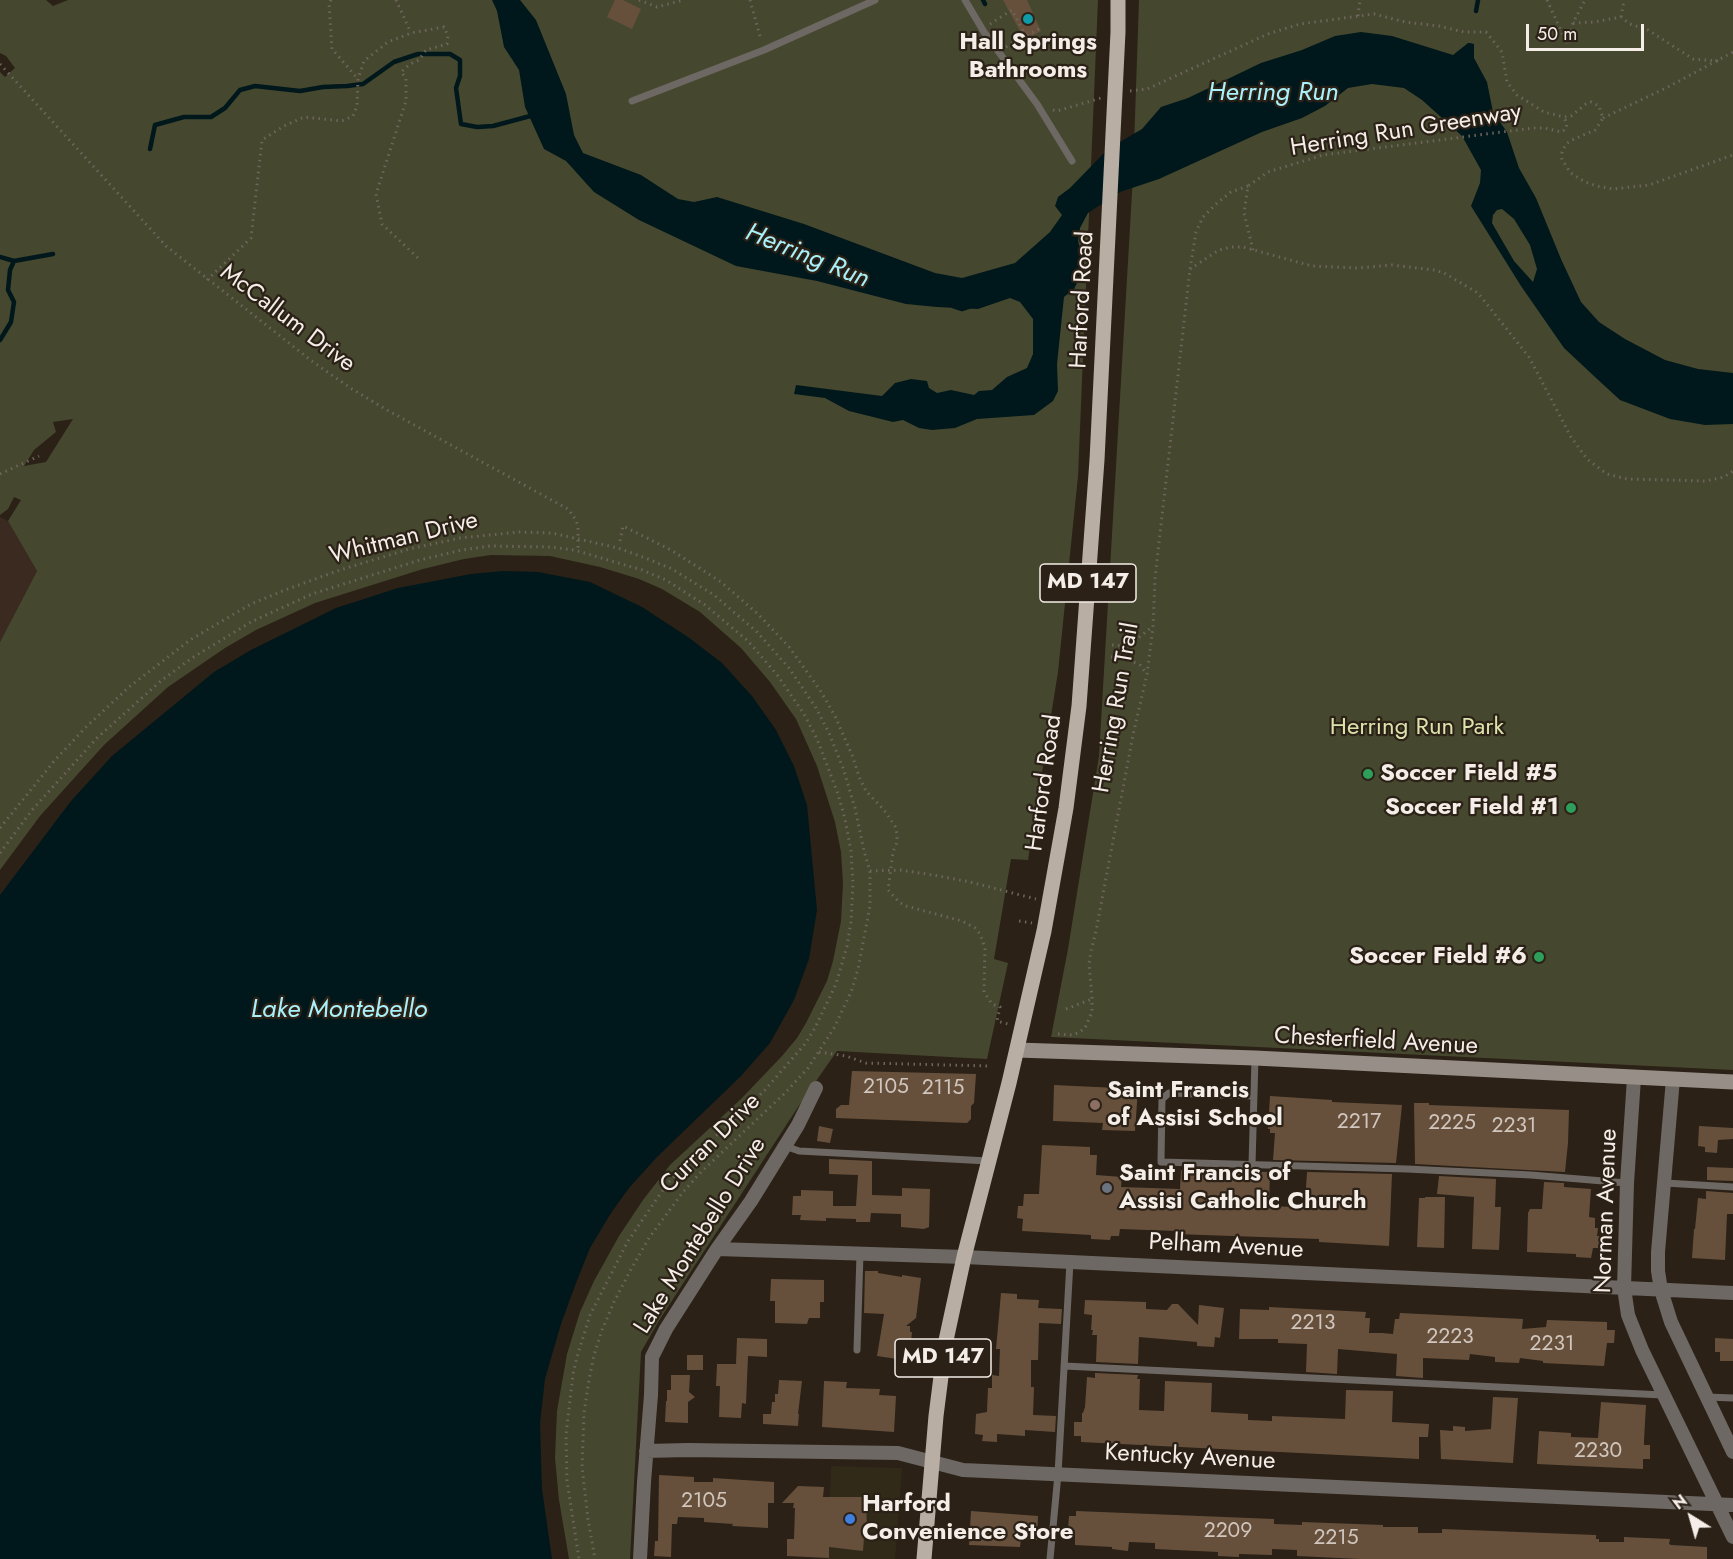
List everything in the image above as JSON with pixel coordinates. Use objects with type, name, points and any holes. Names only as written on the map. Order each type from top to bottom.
[{"type":"main road","name":"Harford Road","points":[[924,1559],[945,1345],[964,1257],[1017,1050],[1050,903],[1066,808],[1079,706],[1097,460],[1118,0]]},
{"type":"street","name":"Chesterfield Avenue","points":[[1017,1050],[1733,1082]]},
{"type":"street","name":"Norman Avenue","points":[[1634,1078],[1627,1183],[1624,1288],[1628,1315],[1663,1395],[1733,1537]]},
{"type":"street","points":[[1673,1079],[1658,1251],[1661,1290],[1671,1322],[1733,1452]]},
{"type":"street","name":"Lake Montebello Drive","points":[[640,1559],[652,1358],[662,1335],[751,1201],[798,1125],[816,1088]]},
{"type":"street","name":"Pelham Avenue","points":[[717,1249],[964,1257],[1733,1293]]},
{"type":"street","name":"Kentucky Avenue","points":[[646,1451],[688,1449],[898,1453],[963,1470],[1733,1505]]},
{"type":"lane","points":[[632,101],[764,50],[875,0]]},
{"type":"lane","points":[[965,0],[981,28],[1037,104],[1072,161]]},
{"type":"lane","points":[[1252,1165],[1255,1059]]},
{"type":"lane","points":[[1253,1096],[1169,1093],[1162,1099],[1161,1162],[1531,1175],[1627,1183]]},
{"type":"lane","points":[[785,1146],[799,1151],[988,1161]]},
{"type":"lane","points":[[1665,1183],[1733,1186]]},
{"type":"lane","points":[[857,1350],[860,1254]]},
{"type":"lane","points":[[1050,1559],[1058,1474],[1070,1262]]},
{"type":"lane","points":[[1064,1366],[1663,1395]]},
{"type":"lane","points":[[1706,1397],[1733,1398]]},
{"type":"path","points":[[331,0],[329,3],[332,49],[358,79]]},
{"type":"path","points":[[396,0],[411,33]]},
{"type":"path","points":[[639,0],[657,7],[684,0]]},
{"type":"path","points":[[750,0],[764,50]]},
{"type":"path","points":[[1358,16],[1360,0]]},
{"type":"path","points":[[1547,0],[1567,44],[1573,23],[1585,0]]},
{"type":"path","points":[[1620,17],[1624,0]]},
{"type":"path","points":[[981,28],[1012,10],[1026,36]]},
{"type":"path","name":"Herring Run Greenway","points":[[1167,80],[1268,34],[1300,24],[1374,14],[1464,32],[1486,32],[1502,52],[1507,82],[1517,95],[1544,112],[1564,117],[1571,116],[1591,102],[1599,106],[1603,118]]},
{"type":"path","points":[[1573,23],[1620,17],[1630,24],[1648,30],[1693,59],[1718,61]]},
{"type":"path","points":[[207,279],[251,238],[262,140],[304,117],[342,121],[353,116],[357,106],[358,79],[364,62],[388,42],[411,33],[444,27],[448,36],[447,44],[426,50],[419,60],[401,72],[405,78],[406,101],[376,194],[382,224],[418,258]]},
{"type":"path","points":[[998,51],[1039,29]]},
{"type":"path","points":[[1733,52],[1603,118],[1595,130],[1566,144],[1562,152],[1562,159],[1571,173],[1585,182],[1597,186],[1626,188],[1649,184],[1733,154]]},
{"type":"path","name":"McCallum Drive","points":[[0,65],[166,246],[313,362],[352,389],[568,509],[576,520],[578,551]]},
{"type":"path","points":[[1037,104],[1057,111],[1092,99]]},
{"type":"path","name":"Herring Run Greenway","points":[[1248,186],[1268,172],[1323,155],[1533,128],[1561,132],[1566,129],[1567,124],[1564,117]]},
{"type":"path","points":[[1248,186],[1244,213],[1253,250]]},
{"type":"path","name":"Herring Run Trail","points":[[1072,1035],[1085,1028],[1092,1012],[1090,951],[1096,931],[1133,735],[1147,674],[1153,627],[1155,578],[1196,232],[1203,217],[1216,204],[1232,192],[1248,186]]},
{"type":"path","points":[[1191,269],[1220,250],[1244,247],[1312,266],[1358,268],[1392,265],[1444,273],[1478,293],[1529,357],[1571,437],[1587,459],[1607,474],[1627,479],[1705,482],[1724,477],[1733,471]]},
{"type":"path","points":[[0,474],[39,456]]},
{"type":"path","points":[[620,541],[623,526],[671,550],[711,575],[758,614],[789,647],[820,690],[835,717],[866,790],[895,826],[897,842],[893,852],[888,888],[892,895],[906,906],[969,923],[980,934],[985,948],[984,992],[992,1004],[1000,1007],[998,1021]]},
{"type":"path","name":"Whitman Drive","points":[[0,828],[55,760],[129,687],[190,640],[251,604],[340,570],[409,549],[460,538],[519,532],[552,533],[618,548],[672,568],[738,613],[771,646],[802,686],[829,733],[855,808],[870,872]]},
{"type":"path","points":[[0,853],[32,810],[110,726],[162,680],[192,658],[251,622],[312,594],[412,562],[462,550],[518,545],[551,547],[578,551],[614,561],[666,580],[705,605],[748,641],[791,693],[817,740],[845,819],[852,867],[852,906],[851,922],[840,973],[805,1044],[764,1091],[667,1184],[628,1241],[590,1315],[573,1374],[566,1435],[567,1481],[579,1559]]},
{"type":"path","points":[[614,561],[616,556]]},
{"type":"path","points":[[1112,645],[1128,646],[1153,627]]},
{"type":"path","points":[[1122,658],[1123,645]]},
{"type":"path","points":[[1110,657],[1122,658],[1140,665],[1147,674]]},
{"type":"path","points":[[989,1066],[866,1063],[846,1056],[819,1052],[834,1028],[851,992],[858,969],[870,906],[870,872],[900,870],[961,880],[1050,903]]},
{"type":"path","points":[[1019,921],[1045,926]]},
{"type":"path","points":[[1066,1009],[1092,998]]},
{"type":"path","name":"Curran Drive","points":[[595,1559],[582,1467],[583,1432],[589,1380],[602,1330],[630,1271],[666,1213],[702,1171],[785,1093],[819,1052]]},
{"type":"shaded area","points":[[0,517],[8,521],[37,571],[0,642]]},
{"type":"shaded area","points":[[831,1466],[902,1468],[895,1559],[828,1559]]},
{"type":"green space","points":[[0,0],[46,0],[53,6],[68,0],[1098,0],[1078,476],[1058,672],[1028,860],[1011,859],[994,959],[1008,963],[987,1059],[837,1051],[798,1107],[660,1319],[641,1352],[630,1559],[569,1559],[559,1500],[555,1458],[557,1411],[567,1354],[580,1312],[594,1281],[619,1236],[643,1200],[670,1165],[741,1099],[782,1056],[806,1023],[827,981],[841,921],[843,883],[841,852],[835,822],[817,766],[796,719],[770,682],[741,648],[700,612],[662,589],[600,567],[550,556],[491,555],[423,569],[315,603],[256,630],[225,648],[168,687],[104,745],[40,816],[0,870],[0,642],[37,571],[8,521],[21,500],[14,497],[8,509],[0,515],[0,72],[5,77],[15,68],[6,56],[0,53]],"holes":[[[73,419],[46,462],[24,466],[34,450],[56,432],[53,422]]]},
{"type":"green space","name":"Herring Run Park","points":[[1139,0],[1733,0],[1733,1070],[1051,1037],[1068,949],[1099,756],[1133,176]]},
{"type":"water","name":"Herring Run","points":[[492,0],[520,0],[536,20],[566,94],[574,135],[583,153],[641,175],[678,199],[694,202],[717,197],[804,224],[935,273],[962,278],[1015,263],[1050,232],[1062,215],[1055,206],[1058,197],[1070,188],[1108,149],[1142,129],[1161,107],[1188,98],[1261,63],[1302,50],[1335,36],[1361,32],[1392,36],[1453,55],[1468,43],[1474,44],[1474,58],[1487,82],[1493,112],[1507,132],[1519,168],[1536,198],[1581,302],[1599,322],[1665,360],[1698,369],[1733,373],[1733,424],[1705,425],[1670,419],[1620,400],[1564,348],[1521,286],[1471,206],[1480,183],[1481,170],[1462,136],[1422,100],[1404,88],[1372,84],[1348,88],[1325,106],[1302,118],[1262,132],[1159,179],[1120,192],[1088,213],[1080,228],[1078,241],[1085,267],[1074,289],[1064,297],[1057,364],[1058,391],[1053,401],[1034,415],[977,419],[955,428],[932,430],[919,428],[903,420],[893,422],[849,411],[825,398],[794,394],[796,385],[882,396],[895,383],[911,379],[927,381],[929,388],[937,393],[951,390],[974,395],[979,391],[992,390],[1007,377],[1027,368],[1033,354],[1033,319],[1020,302],[1010,298],[978,309],[906,304],[817,281],[736,266],[639,220],[594,192],[566,161],[544,149],[525,107],[519,70],[504,47],[497,11]],"holes":[[[1502,209],[1514,219],[1530,245],[1537,269],[1533,282],[1514,261],[1492,223],[1493,215],[1497,210]]]},
{"type":"water","name":"Lake Montebello","points":[[503,571],[538,572],[590,582],[642,607],[688,637],[722,663],[752,696],[776,730],[794,766],[807,805],[817,910],[809,959],[794,1000],[770,1043],[741,1076],[657,1157],[629,1188],[590,1248],[561,1324],[545,1379],[540,1423],[542,1489],[552,1559],[0,1559],[0,895],[71,801],[112,756],[214,672],[251,650],[336,608],[398,588],[471,574]]},
{"type":"building","points":[[615,0],[623,0],[641,9],[632,29],[607,17]]},
{"type":"building","name":"Hall Springs Bathrooms","points":[[1003,0],[1027,0],[1041,31],[1025,40]]},
{"type":"building","points":[[852,1071],[976,1074],[971,1119],[967,1123],[836,1118],[836,1109],[841,1105],[849,1105]]},
{"type":"building","name":"Saint Francis of Assisi School","points":[[1054,1085],[1138,1089],[1135,1131],[1102,1130],[1103,1123],[1053,1121]]},
{"type":"building","points":[[1270,1096],[1402,1105],[1396,1163],[1273,1160],[1275,1133],[1270,1133],[1268,1129]]},
{"type":"building","points":[[1414,1103],[1569,1110],[1565,1172],[1415,1164]]},
{"type":"building","points":[[819,1126],[833,1129],[830,1143],[817,1141]]},
{"type":"building","points":[[1699,1126],[1733,1128],[1733,1139],[1718,1140],[1717,1153],[1705,1152],[1705,1147],[1698,1146]]},
{"type":"building","points":[[1042,1145],[1090,1147],[1090,1155],[1097,1155],[1096,1175],[1122,1177],[1121,1187],[1180,1189],[1181,1170],[1270,1172],[1269,1206],[1294,1207],[1294,1203],[1305,1203],[1307,1172],[1392,1174],[1389,1246],[1319,1242],[1319,1239],[1175,1234],[1176,1231],[1120,1229],[1119,1236],[1111,1236],[1110,1240],[1091,1239],[1091,1235],[1022,1231],[1023,1219],[1017,1218],[1018,1206],[1023,1206],[1024,1194],[1039,1194]]},
{"type":"building","points":[[829,1159],[872,1161],[872,1195],[902,1196],[902,1188],[930,1189],[929,1227],[924,1229],[901,1227],[901,1214],[871,1213],[870,1222],[826,1218],[826,1221],[800,1220],[801,1215],[792,1215],[793,1196],[801,1196],[801,1190],[833,1191],[833,1206],[856,1206],[858,1175],[829,1174]]},
{"type":"building","points":[[1707,1167],[1733,1168],[1733,1181],[1707,1180]]},
{"type":"building","points":[[1439,1176],[1496,1179],[1495,1207],[1501,1207],[1499,1250],[1472,1249],[1474,1197],[1437,1194]]},
{"type":"building","points":[[1544,1182],[1564,1183],[1564,1187],[1591,1189],[1589,1217],[1595,1218],[1595,1228],[1598,1228],[1597,1236],[1603,1236],[1602,1248],[1593,1248],[1591,1258],[1576,1257],[1576,1254],[1527,1252],[1528,1213],[1530,1209],[1542,1209]]},
{"type":"building","points":[[1706,1191],[1733,1193],[1733,1214],[1727,1214],[1725,1260],[1692,1258],[1698,1198],[1706,1199]]},
{"type":"building","points":[[1445,1197],[1444,1248],[1417,1247],[1419,1198]]},
{"type":"building","points":[[865,1271],[921,1278],[916,1318],[906,1326],[910,1326],[910,1332],[912,1332],[909,1361],[913,1362],[912,1374],[895,1372],[897,1359],[877,1356],[884,1314],[864,1313]]},
{"type":"building","points":[[771,1279],[824,1280],[824,1302],[820,1302],[820,1318],[809,1318],[807,1324],[775,1323],[775,1301],[770,1301]]},
{"type":"building","points":[[1001,1293],[1017,1294],[1017,1299],[1039,1300],[1038,1308],[1062,1309],[1061,1324],[1039,1323],[1038,1360],[1031,1360],[1031,1387],[1034,1387],[1033,1415],[1056,1416],[1055,1432],[1025,1430],[1025,1436],[997,1434],[997,1442],[982,1441],[983,1435],[975,1434],[976,1414],[987,1412],[988,1388],[992,1388],[992,1375],[999,1376],[1000,1349],[996,1349]]},
{"type":"building","points":[[1085,1300],[1146,1302],[1146,1309],[1167,1310],[1172,1304],[1178,1304],[1198,1325],[1199,1305],[1224,1308],[1220,1338],[1215,1337],[1214,1347],[1197,1346],[1197,1342],[1139,1337],[1138,1364],[1096,1362],[1097,1335],[1092,1335],[1092,1315],[1084,1314]]},
{"type":"building","points":[[1269,1307],[1366,1312],[1365,1318],[1370,1318],[1369,1333],[1393,1334],[1395,1319],[1399,1319],[1400,1313],[1523,1319],[1522,1329],[1546,1327],[1547,1320],[1607,1322],[1607,1330],[1615,1330],[1614,1343],[1607,1343],[1604,1366],[1543,1363],[1543,1361],[1520,1358],[1519,1363],[1495,1362],[1495,1357],[1470,1354],[1469,1360],[1423,1358],[1423,1378],[1396,1376],[1397,1354],[1338,1349],[1337,1374],[1306,1372],[1307,1344],[1278,1343],[1278,1339],[1239,1339],[1240,1309],[1269,1310]]},
{"type":"building","points":[[737,1338],[767,1339],[767,1357],[748,1356],[746,1404],[742,1403],[741,1418],[719,1417],[720,1386],[716,1386],[717,1364],[736,1364]]},
{"type":"building","points":[[1715,1338],[1733,1339],[1733,1361],[1720,1361],[1720,1352],[1715,1352]]},
{"type":"building","points":[[687,1355],[703,1355],[703,1370],[687,1370]]},
{"type":"building","points":[[1095,1373],[1138,1375],[1137,1379],[1140,1379],[1139,1410],[1164,1411],[1165,1381],[1212,1383],[1211,1412],[1248,1414],[1248,1420],[1272,1421],[1272,1416],[1345,1419],[1346,1390],[1393,1391],[1392,1422],[1429,1424],[1428,1437],[1419,1437],[1419,1459],[1081,1442],[1081,1436],[1074,1436],[1074,1422],[1082,1422],[1087,1377],[1095,1378]]},
{"type":"building","points":[[671,1375],[690,1375],[689,1392],[695,1397],[688,1402],[688,1423],[665,1422],[667,1390],[671,1390]]},
{"type":"building","points":[[779,1380],[802,1381],[798,1426],[763,1424],[763,1414],[771,1414],[772,1402],[775,1402],[775,1394],[778,1394]]},
{"type":"building","points":[[824,1381],[847,1382],[846,1388],[880,1389],[879,1395],[896,1396],[894,1432],[822,1427]]},
{"type":"building","points":[[1493,1397],[1518,1398],[1513,1463],[1441,1459],[1440,1430],[1453,1431],[1453,1426],[1465,1427],[1465,1431],[1491,1429]]},
{"type":"building","points":[[1601,1402],[1646,1405],[1644,1445],[1650,1445],[1650,1459],[1643,1459],[1643,1469],[1537,1464],[1539,1431],[1571,1433],[1571,1437],[1598,1438]]},
{"type":"building","points":[[659,1475],[694,1477],[694,1482],[713,1482],[713,1478],[774,1482],[774,1503],[768,1503],[768,1528],[732,1526],[733,1524],[704,1522],[704,1518],[678,1517],[677,1524],[672,1524],[671,1557],[654,1556],[655,1541],[658,1541]]},
{"type":"building","points":[[798,1486],[824,1487],[823,1497],[866,1497],[867,1532],[864,1537],[863,1551],[829,1547],[829,1558],[787,1556],[787,1539],[794,1539],[795,1508],[793,1508],[794,1503],[782,1503]]},
{"type":"building","points":[[971,1511],[1038,1516],[1037,1540],[1021,1539],[1020,1547],[969,1545]]},
{"type":"building","points":[[1076,1511],[1274,1519],[1274,1524],[1302,1525],[1302,1522],[1418,1527],[1418,1533],[1442,1533],[1442,1529],[1596,1535],[1599,1542],[1624,1542],[1624,1537],[1670,1539],[1669,1544],[1671,1545],[1707,1547],[1707,1559],[1360,1559],[1297,1556],[1297,1550],[1272,1549],[1272,1555],[1239,1554],[1239,1557],[1218,1556],[1218,1552],[1155,1549],[1155,1543],[1129,1542],[1128,1551],[1112,1549],[1112,1547],[1075,1545],[1075,1530],[1068,1530],[1069,1516],[1076,1516]]},
{"type":"waterway","points":[[983,0],[985,4]]},
{"type":"waterway","points":[[1476,11],[1478,0]]},
{"type":"waterway","points":[[150,149],[155,125],[184,117],[211,117],[225,108],[240,90],[255,86],[300,91],[363,84],[394,62],[418,54],[450,54],[460,60],[460,76],[456,88],[461,124],[477,127],[493,126],[534,115]]},
{"type":"waterway","points":[[0,257],[14,261],[53,254]]},
{"type":"waterway","points":[[0,340],[11,322],[14,302],[8,290],[10,270],[14,261]]},
{"type":"waterway","name":"Herring Run","points":[[953,306],[962,309],[971,306]]},
{"type":"place","name":"Hall Springs Bathrooms","points":[[1028,19]]},
{"type":"place","name":"Soccer Field #5","points":[[1368,774]]},
{"type":"place","name":"Soccer Field #1","points":[[1571,808]]},
{"type":"place","name":"Soccer Field #6","points":[[1539,957]]},
{"type":"place","name":"Saint Francis of Assisi School","points":[[1095,1105]]},
{"type":"place","name":"Saint Francis of Assisi Catholic Church","points":[[1107,1188]]},
{"type":"place","name":"Harford Convenience Store","points":[[850,1519]]}]
